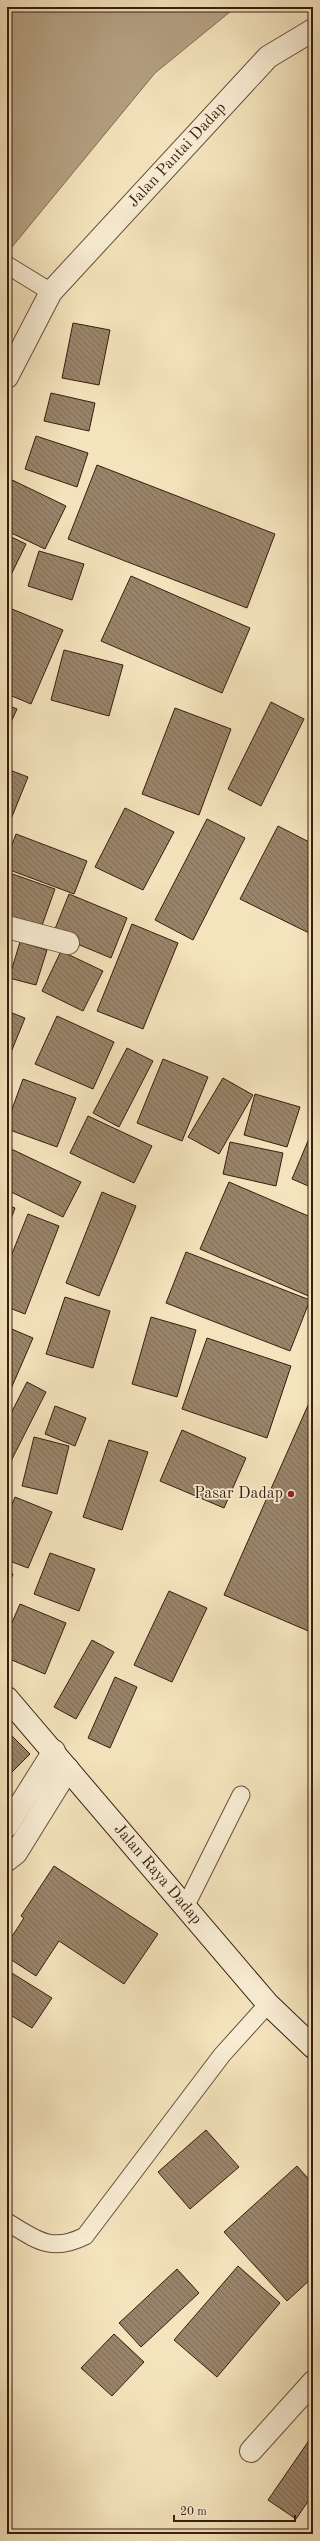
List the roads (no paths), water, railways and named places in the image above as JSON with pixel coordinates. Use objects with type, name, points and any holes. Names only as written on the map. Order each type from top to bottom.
[{"type":"street","name":"Jalan Pantai Dadap","points":[[7,377],[51,292],[268,57],[313,30]]},
{"type":"street","points":[[7,927],[68,943]]},
{"type":"street","name":"Jalan Raya Dadap","points":[[7,1698],[54,1751],[268,2004],[313,2047]]},
{"type":"street","points":[[7,1826],[54,1751]]},
{"type":"street","points":[[7,1860],[16,1853],[68,1769]]},
{"type":"street","points":[[252,2452],[313,2382]]},
{"type":"lane","points":[[7,265],[32,282],[51,292]]},
{"type":"lane","points":[[185,1907],[241,1794]]},
{"type":"lane","points":[[7,2222],[43,2243],[70,2244],[85,2236],[222,2055],[268,2004]]},
{"type":"place","name":"Pasar Dadap","points":[[291,1494]]}]
